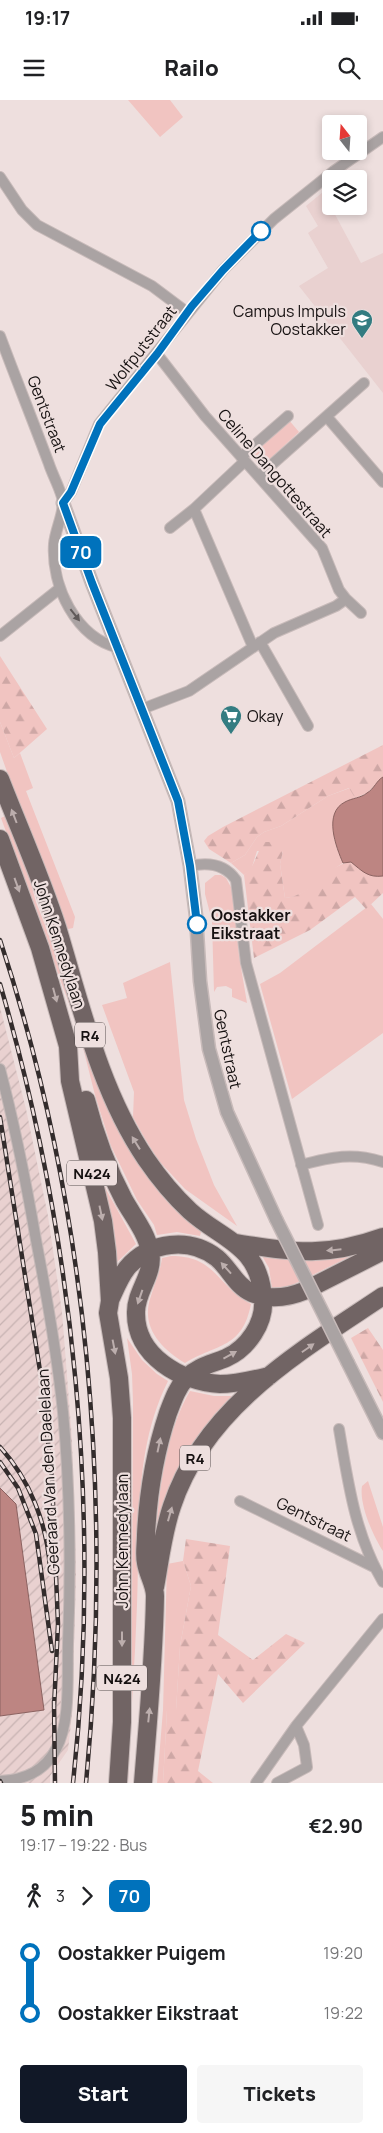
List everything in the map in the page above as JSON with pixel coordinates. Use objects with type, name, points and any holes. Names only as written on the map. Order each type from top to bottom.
[{"type":"highway","name":"John Kennedylaan","points":[[0,779],[56,924],[77,995],[106,1080],[130,1134],[164,1182],[191,1212],[235,1242],[255,1268],[263,1296],[262,1318],[254,1332],[235,1353],[198,1368],[187,1377],[174,1397],[161,1436],[147,1510],[145,1562],[155,1591],[151,1694],[143,1783]]},
{"type":"highway","name":"John Kennedylaan","points":[[0,840],[40,948],[68,1046],[70,1081],[103,1222],[107,1252],[110,1301],[108,1313],[119,1378],[122,1418],[122,1704],[118,1783]]},
{"type":"highway","name":"R4","points":[[68,1046],[81,1079],[98,1142],[124,1200],[142,1230],[150,1250],[151,1263],[147,1280],[138,1297],[136,1311],[136,1323],[140,1338],[156,1359],[168,1368],[187,1377],[206,1382],[226,1384],[268,1376]]},
{"type":"highway","name":"John Kennedylaan","points":[[235,1242],[273,1249],[310,1252],[340,1250],[383,1237]]},
{"type":"highway","name":"John Kennedylaan","points":[[110,1301],[120,1278],[128,1267],[150,1250],[169,1245],[193,1246],[218,1259],[244,1287],[252,1292],[263,1296],[279,1298],[292,1296],[383,1252]]},
{"type":"highway","name":"R4","points":[[155,1591],[166,1526],[173,1504],[191,1465],[206,1441],[229,1411],[268,1376],[383,1296]]},
{"type":"street","name":"Wolfputstraat","points":[[63,503],[71,492],[100,424],[223,270],[274,218],[334,170],[383,137]]},
{"type":"street","points":[[0,177],[22,210],[37,225],[152,286],[188,313]]},
{"type":"street","name":"Gentstraat","points":[[0,336],[92,583],[178,801],[190,866],[196,916],[200,982],[209,1049],[227,1112],[276,1219],[383,1433]]},
{"type":"street","name":"Celine Dangottestraat","points":[[157,354],[205,416],[322,548],[339,590],[362,613]]},
{"type":"street","points":[[258,476],[364,383]]},
{"type":"street","points":[[170,528],[194,509],[288,416]]},
{"type":"street","points":[[327,417],[383,482]]},
{"type":"street","points":[[63,503],[54,545],[54,567],[59,588],[73,614],[94,636],[105,645],[119,648]]},
{"type":"street","points":[[194,509],[256,645],[308,726]]},
{"type":"street","points":[[0,636],[59,588]]},
{"type":"street","points":[[142,709],[190,691],[274,633],[336,606],[346,599]]},
{"type":"street","points":[[190,866],[200,864],[219,866],[230,871],[236,880],[246,963],[318,1225]]},
{"type":"street","name":"Geeraard Van den Daelelaan","points":[[0,1069],[23,1168],[58,1366],[67,1494],[69,1580],[66,1700],[62,1736],[50,1758],[37,1770],[21,1778],[0,1781]]},
{"type":"street","points":[[301,1165],[348,1155],[362,1156],[383,1162]]},
{"type":"street","name":"Gentstraat","points":[[338,1429],[353,1508],[361,1536],[383,1582]]},
{"type":"street","name":"Gentstraat","points":[[240,1500],[374,1566]]},
{"type":"street","points":[[256,1783],[296,1726],[383,1619]]},
{"type":"street","points":[[276,1783],[298,1774],[307,1767],[304,1745],[296,1726]]},
{"type":"shaded area","name":"Campus Impuls Oostakker","points":[[322,193],[322,215],[335,215],[361,263],[383,253],[383,393],[299,286],[328,268],[308,233],[318,226],[306,206]]},
{"type":"shaded area","points":[[383,777],[383,876],[373,876],[351,862],[343,863],[335,840],[333,822],[334,814],[338,807],[345,802],[365,795]]},
{"type":"shaded area","points":[[0,1007],[26,1109],[48,1216],[62,1312],[72,1439],[76,1573],[72,1715],[68,1750],[50,1776],[50,1783],[0,1783],[0,1716],[44,1710],[16,1504],[0,1488]]},
{"type":"shaded area","points":[[0,1488],[16,1504],[44,1710],[0,1716]]},
{"type":"green space","points":[[128,100],[170,100],[183,117],[160,137]]},
{"type":"green space","points":[[288,419],[299,432],[261,467],[249,454]]},
{"type":"green space","points":[[0,656],[47,729],[14,758],[0,722]]},
{"type":"green space","points":[[0,722],[14,758],[20,753],[33,788],[26,791],[75,917],[73,928],[63,930],[0,752]]},
{"type":"green space","points":[[383,745],[383,777],[367,793],[355,798],[349,788],[328,796],[281,826],[264,832],[257,837],[245,855],[231,863],[209,849],[204,841],[208,836],[223,827]]},
{"type":"green space","points":[[350,788],[355,798],[343,803],[334,833],[334,839],[343,863],[308,889],[285,898],[280,864],[283,851],[257,851],[251,870],[244,875],[231,863],[245,855],[257,837],[264,832],[281,826],[328,796]]},
{"type":"green space","points":[[7,815],[24,858],[36,902],[60,963],[110,1112],[121,1137],[158,1191],[173,1208],[201,1232],[200,1236],[177,1232],[157,1235],[154,1225],[137,1200],[111,1146],[95,1095],[78,1028],[1,818]]},
{"type":"green space","points":[[264,842],[275,842],[283,851],[280,864],[285,898],[303,892],[334,868],[351,862],[369,875],[383,876],[383,893],[366,909],[355,897],[310,930],[254,958],[244,875],[251,868]]},
{"type":"green space","points":[[215,875],[221,875],[226,878],[233,891],[239,956],[247,1003],[232,997],[232,989],[226,986],[217,987],[214,992],[212,921],[205,894],[205,883]]},
{"type":"green space","points":[[371,904],[383,919],[383,1033],[292,1099],[260,984],[280,973]]},
{"type":"green space","points":[[170,962],[184,1100],[196,1139],[214,1185],[237,1226],[185,1189],[159,1161],[144,1137],[133,1117],[134,1092],[102,1005],[127,998],[123,983]]},
{"type":"green space","points":[[100,1174],[107,1191],[136,1244],[115,1264]]},
{"type":"green space","points":[[261,1254],[294,1259],[315,1259],[348,1255],[349,1257],[290,1286],[272,1288],[269,1268]]},
{"type":"green space","points":[[171,1256],[186,1257],[207,1266],[239,1297],[251,1304],[247,1319],[235,1337],[227,1343],[185,1363],[160,1343],[154,1335],[148,1317],[148,1307],[162,1258]]},
{"type":"green space","points":[[368,1328],[383,1350],[383,1402],[351,1338]]},
{"type":"green space","points":[[127,1338],[142,1360],[168,1381],[149,1435],[140,1491],[136,1627],[128,1783],[123,1783],[132,1628],[133,1402],[132,1374]]},
{"type":"green space","points":[[190,1391],[214,1396],[232,1396],[215,1414],[181,1466],[155,1539],[169,1443]]},
{"type":"green space","points":[[368,1481],[383,1527],[383,1551],[371,1529],[363,1502],[362,1486]]},
{"type":"green space","points":[[186,1539],[230,1546],[218,1635],[253,1660],[286,1634],[305,1643],[243,1703],[218,1674],[198,1771],[213,1783],[163,1783],[167,1710],[176,1710],[180,1646],[191,1586],[183,1561]]},
{"type":"green space","points":[[183,1561],[191,1586],[180,1646],[176,1710],[167,1710],[163,1783],[157,1783],[163,1710],[167,1564]]},
{"type":"railway","points":[[0,940],[30,1042],[55,1146],[73,1251],[86,1357],[94,1464],[96,1571],[94,1677],[86,1783]]},
{"type":"railway","points":[[0,984],[26,1081],[47,1179],[64,1279],[75,1380],[82,1481],[84,1583],[81,1683],[73,1783]]},
{"type":"railway","points":[[0,1117],[41,1377],[52,1479],[58,1624],[54,1708]]},
{"type":"railway","points":[[0,1447],[20,1474],[35,1503],[45,1535],[50,1568]]},
{"type":"railway","points":[[0,1462],[18,1488],[36,1534],[52,1651]]},
{"type":"railway","points":[[54,1701],[55,1783]]},
{"type":"bus line","name":"70","points":[[197,924],[184,824],[178,801],[92,583],[63,503],[71,492],[100,424],[157,354],[192,306],[235,256],[261,231]]},
{"type":"place","name":"Campus Impuls Oostakker","points":[[362,339]]},
{"type":"place","name":"Okay","points":[[231,735]]},
{"type":"place","name":"Oostakker Eikstraat","points":[[197,924]]}]
